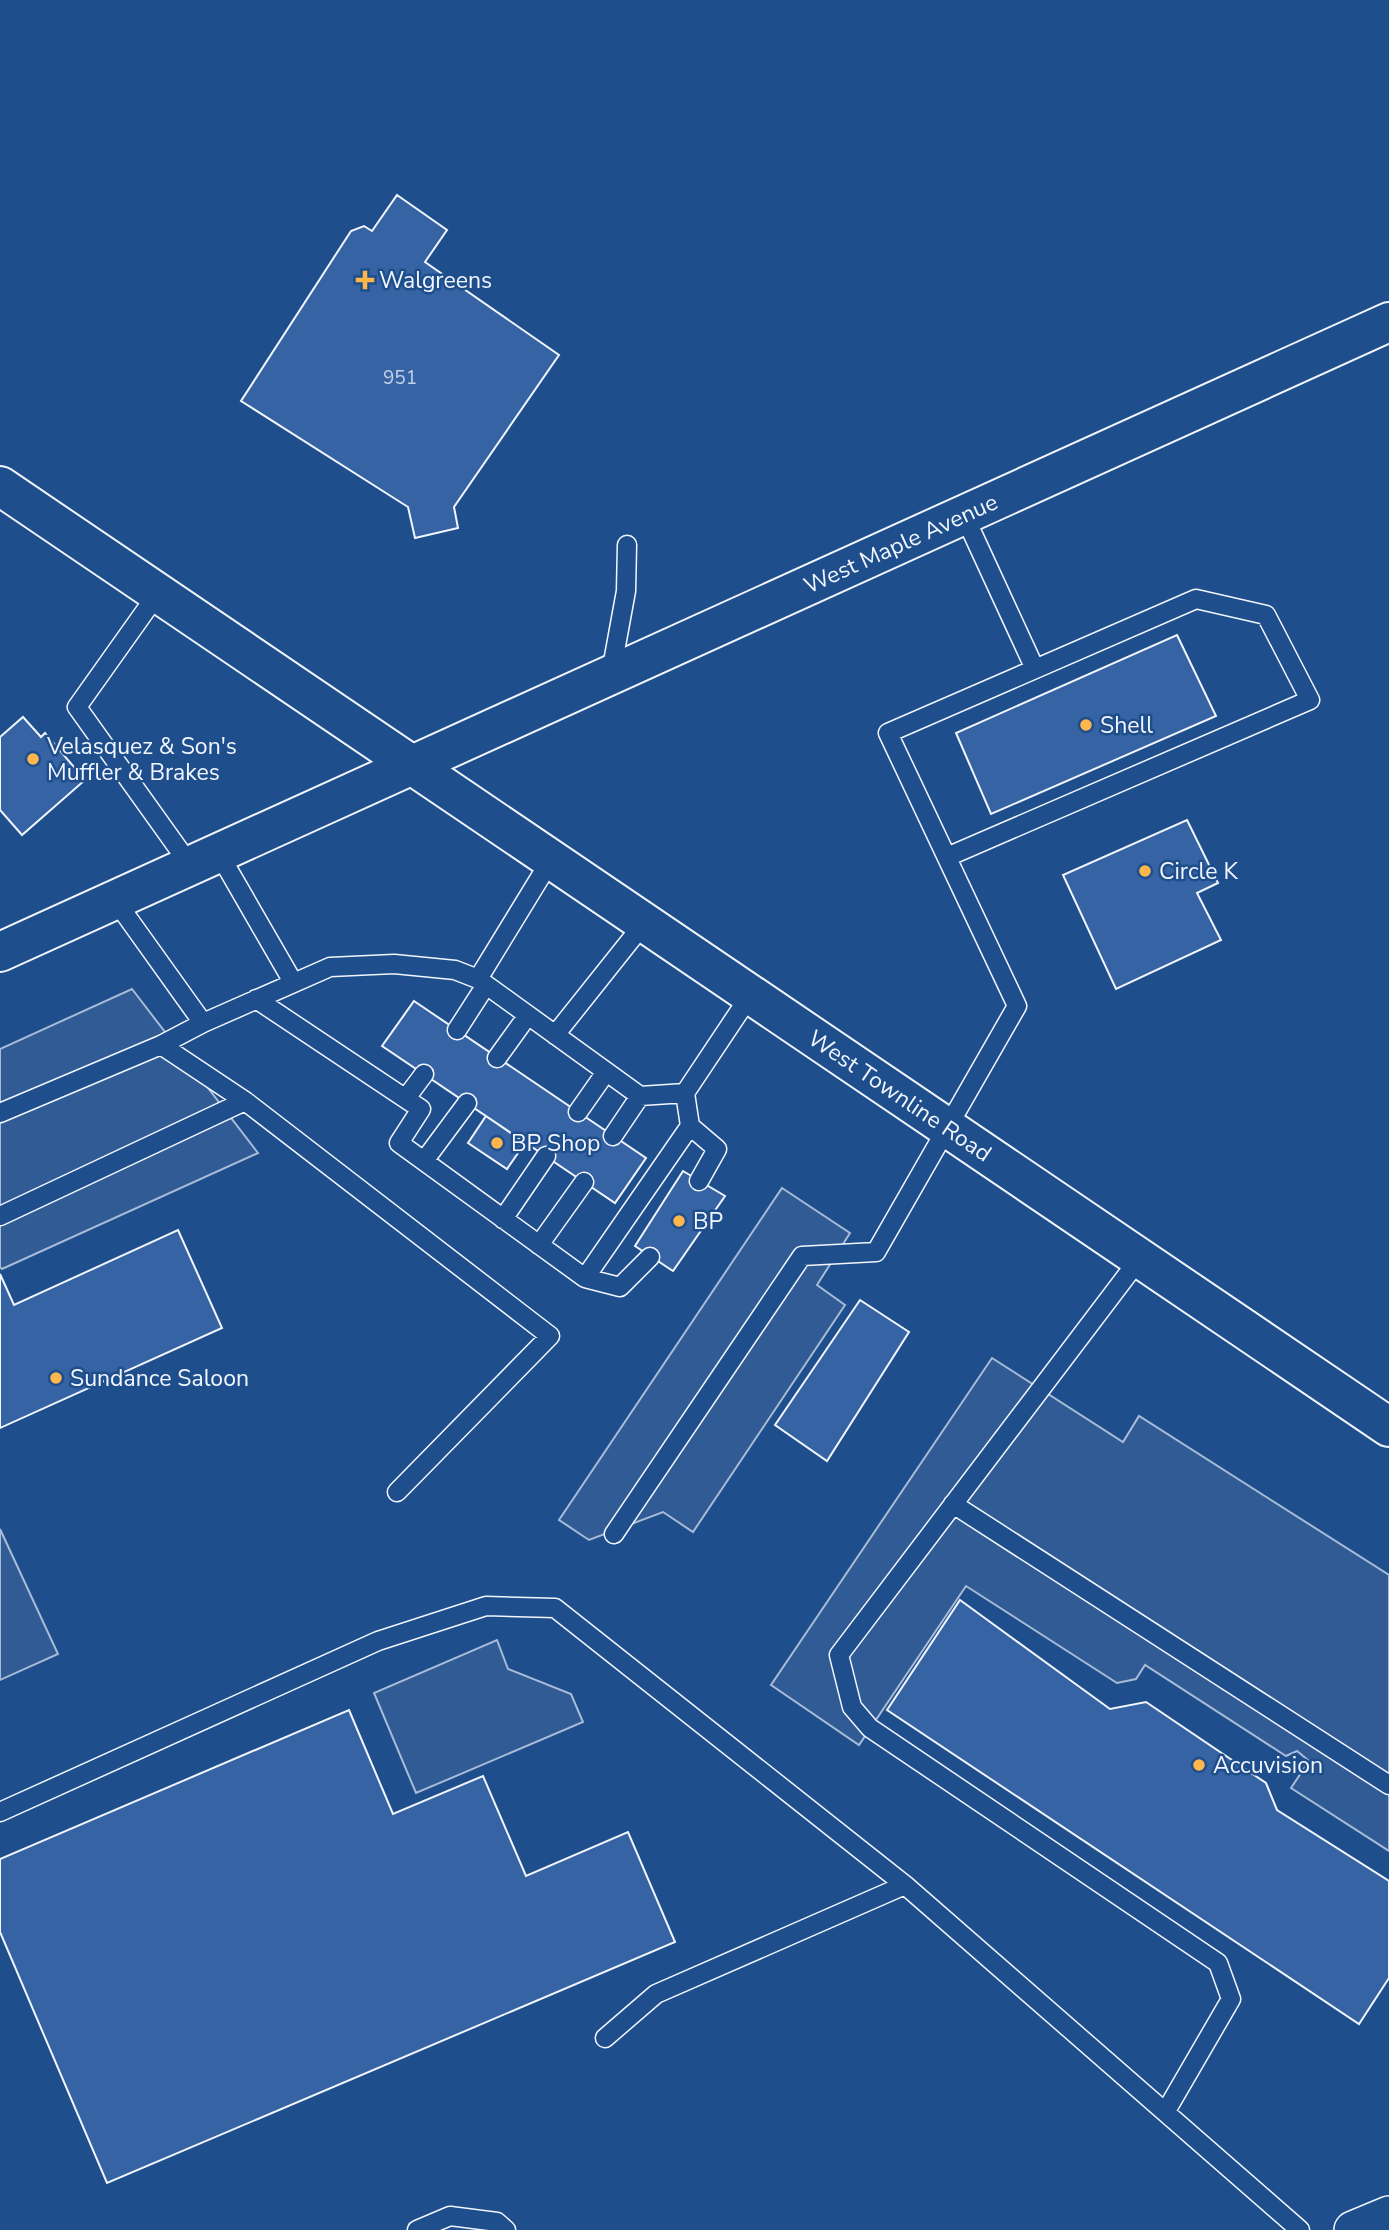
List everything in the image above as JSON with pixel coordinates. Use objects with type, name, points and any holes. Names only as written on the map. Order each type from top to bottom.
[{"type":"main road","name":"West Maple Avenue","points":[[0,952],[1389,322]]},
{"type":"main road","name":"West Townline Road","points":[[0,486],[1389,1427]]},
{"type":"street","points":[[1353,2230],[1389,2215]]},
{"type":"lane","points":[[964,515],[1035,669]]},
{"type":"lane","points":[[611,675],[625,592],[627,545]]},
{"type":"lane","points":[[158,593],[78,707],[204,859],[293,982]]},
{"type":"lane","points":[[614,1534],[803,1256],[876,1252],[1017,1006],[888,733],[1196,599],[1266,615],[1310,700],[947,857]]},
{"type":"lane","points":[[457,1030],[551,858]]},
{"type":"lane","points":[[115,900],[203,1023]]},
{"type":"lane","points":[[555,1035],[645,922]]},
{"type":"lane","points":[[0,1113],[161,1045],[203,1023],[330,967],[394,964],[455,970],[482,982],[640,1096],[685,1093]]},
{"type":"lane","points":[[699,1181],[717,1149],[690,1126],[685,1093],[751,994]]},
{"type":"lane","points":[[256,999],[421,1109],[399,1143],[585,1278],[620,1287],[650,1256]]},
{"type":"lane","points":[[497,1058],[528,1015]]},
{"type":"lane","points":[[161,1045],[245,1101],[550,1336],[397,1492]]},
{"type":"lane","points":[[578,1112],[607,1072]]},
{"type":"lane","points":[[407,1098],[424,1074]]},
{"type":"lane","points":[[613,1136],[640,1096]]},
{"type":"lane","points":[[0,1216],[245,1101]]},
{"type":"lane","points":[[424,1161],[467,1103]]},
{"type":"lane","points":[[585,1278],[690,1126]]},
{"type":"lane","points":[[503,1219],[546,1156]]},
{"type":"lane","points":[[539,1245],[584,1182]]},
{"type":"lane","points":[[1140,1258],[839,1655],[852,1707],[870,1728],[1218,1963],[1231,1999],[1166,2111]]},
{"type":"lane","points":[[953,1504],[1389,1785]]},
{"type":"lane","points":[[0,1812],[377,1641],[486,1606],[555,1608],[905,1885],[1300,2230]]},
{"type":"lane","points":[[606,2038],[656,1994],[905,1885]]},
{"type":"lane","points":[[417,2230],[450,2216],[497,2222],[506,2230]]},
{"type":"shaded area","points":[[132,989],[258,1153],[2,1269],[0,1049]]},
{"type":"shaded area","points":[[782,1188],[850,1233],[817,1285],[845,1305],[693,1532],[663,1512],[589,1540],[559,1520]]},
{"type":"shaded area","points":[[992,1358],[1123,1442],[1139,1416],[1389,1575],[1389,1851],[1291,1788],[1309,1761],[1297,1751],[1286,1756],[1145,1665],[1136,1679],[1117,1683],[966,1586],[859,1745],[771,1685]]},
{"type":"shaded area","points":[[0,1529],[58,1654],[0,1680]]},
{"type":"shaded area","points":[[497,1640],[508,1669],[571,1694],[583,1722],[416,1793],[374,1693]]},
{"type":"building","name":"Walgreens","points":[[397,195],[447,230],[425,262],[559,355],[454,507],[458,528],[415,538],[408,507],[241,401],[351,231],[364,226],[372,231]]},
{"type":"building","name":"Shell","points":[[1177,635],[1216,716],[991,814],[956,733]]},
{"type":"building","name":"Velasquez & Son's Muffler & Brakes","points":[[23,717],[41,737],[45,733],[85,780],[22,835],[0,810],[0,737]]},
{"type":"building","points":[[1187,820],[1218,883],[1197,893],[1221,940],[1116,989],[1063,875]]},
{"type":"building","name":"BP","points":[[414,1001],[646,1158],[615,1203],[382,1046]]},
{"type":"building","name":"BP Shop","points":[[486,1116],[525,1143],[507,1169],[468,1143]]},
{"type":"building","name":"BP","points":[[683,1171],[725,1196],[673,1271],[635,1246]]},
{"type":"building","name":"Sundance Saloon","points":[[178,1230],[222,1328],[0,1428],[0,1274],[14,1305]]},
{"type":"building","points":[[860,1300],[909,1332],[827,1461],[775,1425]]},
{"type":"building","points":[[960,1600],[1110,1709],[1146,1702],[1266,1783],[1277,1810],[1389,1881],[1389,1978],[1359,2024],[887,1710]]},
{"type":"building","points":[[349,1710],[393,1814],[483,1776],[526,1876],[628,1832],[675,1942],[107,2183],[0,1932],[0,1859]]},
{"type":"place","name":"Walgreens","points":[[365,280]]},
{"type":"place","name":"Shell","points":[[1086,725]]},
{"type":"place","name":"Velasquez & Son's Muffler & Brakes","points":[[33,759]]},
{"type":"place","name":"Circle K","points":[[1145,871]]},
{"type":"place","name":"BP Shop","points":[[497,1143]]},
{"type":"place","name":"BP","points":[[679,1221]]},
{"type":"place","name":"Sundance Saloon","points":[[56,1378]]},
{"type":"place","name":"Accuvision","points":[[1199,1765]]}]
